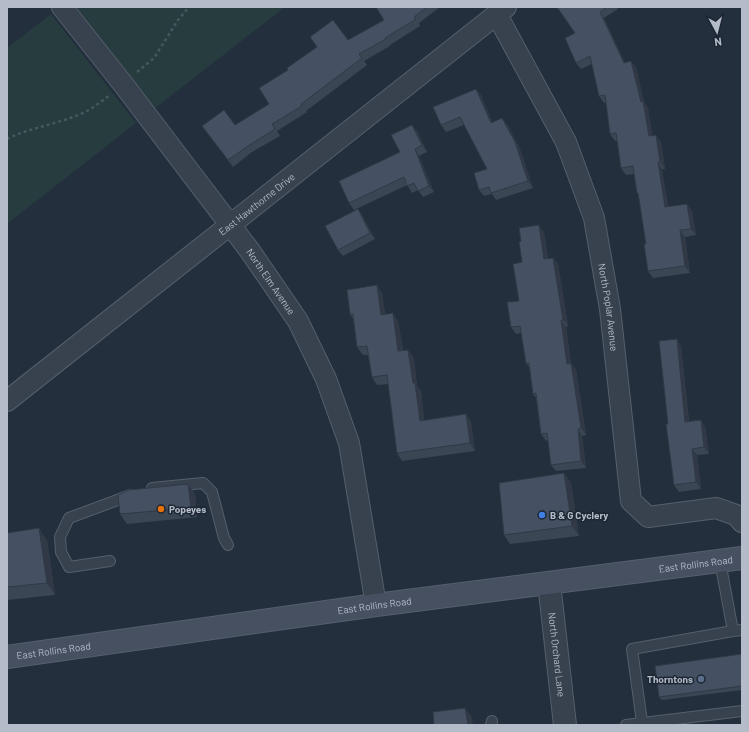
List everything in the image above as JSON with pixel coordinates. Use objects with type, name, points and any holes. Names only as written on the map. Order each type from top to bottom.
[{"type":"main road","name":"East Rollins Road","points":[[7,657],[376,605],[742,558]]},
{"type":"street","name":"North Elm Avenue","points":[[62,7],[123,84],[250,251],[298,321],[326,379],[349,443],[376,605]]},
{"type":"street","name":"East Hawthorne Drive","points":[[7,401],[501,11]]},
{"type":"street","name":"North Poplar Avenue","points":[[501,11],[566,142],[594,218],[610,309],[631,501],[648,517],[716,508],[736,516],[742,522]]},
{"type":"street","name":"North Orchard Lane","points":[[549,583],[564,725]]},
{"type":"lane","points":[[110,561],[69,567],[61,552],[60,537],[69,518],[148,489],[203,483],[212,492],[224,538],[228,545]]},
{"type":"lane","points":[[642,722],[632,649],[737,631],[720,561]]},
{"type":"lane","points":[[626,725],[742,711]]},
{"type":"path","points":[[136,74],[154,58],[178,20],[189,7]]},
{"type":"path","points":[[7,139],[84,113],[110,94]]},
{"type":"green space","points":[[76,7],[285,7],[154,109]]},
{"type":"green space","points":[[51,14],[136,123],[7,224],[7,48]]},
{"type":"building","points":[[376,7],[427,7],[414,17],[416,19],[385,38],[386,39],[359,54],[362,58],[301,104],[302,106],[272,124],[275,129],[228,160],[202,126],[224,110],[235,125],[269,104],[259,88],[288,70],[287,68],[317,47],[310,37],[333,20],[348,40],[384,20]]},
{"type":"building","points":[[557,7],[607,7],[600,12],[624,63],[631,61],[641,102],[643,101],[649,136],[656,135],[660,162],[658,162],[665,207],[687,204],[691,229],[680,230],[685,266],[648,271],[644,244],[646,244],[633,166],[621,168],[616,133],[610,134],[605,95],[599,96],[590,56],[576,63],[565,38],[575,33]]},
{"type":"building","points":[[476,89],[491,123],[502,118],[515,142],[528,181],[491,193],[489,187],[479,190],[474,173],[487,169],[460,117],[441,125],[433,107]]},
{"type":"building","points":[[412,125],[422,145],[415,149],[429,186],[418,191],[414,183],[407,186],[404,177],[349,203],[339,181],[400,152],[391,135]]},
{"type":"building","points":[[358,209],[370,233],[338,250],[325,226]]},
{"type":"building","points":[[539,225],[544,259],[553,258],[563,320],[561,320],[567,364],[571,363],[581,428],[578,429],[581,461],[551,465],[547,433],[541,434],[536,393],[533,394],[529,363],[526,363],[520,326],[511,327],[507,302],[519,301],[513,264],[522,262],[519,242],[521,241],[519,228]]},
{"type":"building","points":[[377,285],[381,315],[393,313],[398,351],[408,350],[413,383],[415,383],[420,421],[466,414],[470,443],[397,453],[387,375],[372,377],[367,346],[357,347],[353,314],[350,314],[347,290]]},
{"type":"building","points":[[677,339],[685,422],[701,420],[704,447],[692,449],[696,482],[674,485],[666,424],[668,424],[659,341]]},
{"type":"building","name":"B & G Cyclery","points":[[564,473],[572,526],[504,535],[499,483]]},
{"type":"building","points":[[188,484],[191,508],[120,514],[118,495],[129,490]]},
{"type":"building","points":[[39,528],[47,583],[7,587],[7,533]]},
{"type":"building","name":"Thorntons","points":[[742,654],[742,686],[659,697],[655,666]]},
{"type":"building","points":[[465,708],[468,725],[434,725],[433,712]]},
{"type":"place","name":"Popeyes","points":[[161,509]]},
{"type":"place","name":"B & G Cyclery","points":[[542,515]]},
{"type":"place","name":"Thorntons","points":[[701,679]]}]
